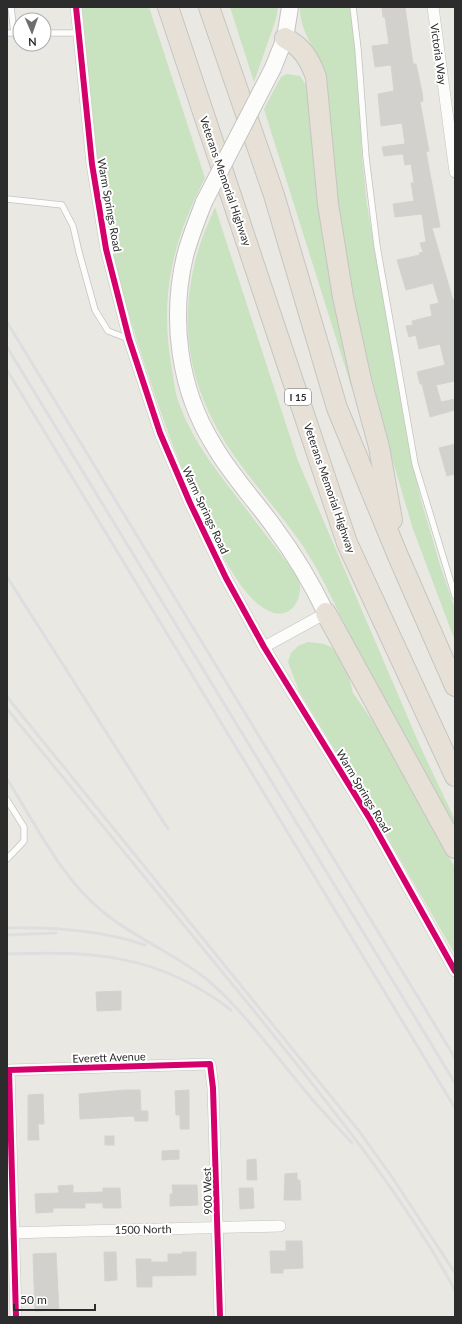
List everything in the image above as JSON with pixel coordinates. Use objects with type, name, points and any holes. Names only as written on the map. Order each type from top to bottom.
[{"type":"highway","name":"Veterans Memorial Highway","points":[[168,7],[347,544],[455,776]]},
{"type":"highway","points":[[209,7],[274,195],[337,408],[398,556],[455,686]]},
{"type":"highway","points":[[285,38],[296,44],[304,52],[316,77],[328,204],[343,297],[361,380],[379,446],[398,556]]},
{"type":"highway","points":[[326,612],[455,848]]},
{"type":"main road","points":[[290,7],[285,38],[273,68],[204,202],[185,256],[178,304],[180,349],[187,383],[201,424],[228,468],[297,558],[326,612]]},
{"type":"street","name":"Warm Springs Road","points":[[76,7],[92,164],[106,249],[129,339],[160,433],[190,503],[226,578],[264,647],[370,819],[455,971]]},
{"type":"street","name":"Victoria Way","points":[[433,7],[455,172]]},
{"type":"street","points":[[264,647],[326,612]]},
{"type":"street","name":"Everett Avenue","points":[[11,1233],[9,1070],[210,1064]]},
{"type":"street","name":"900 West","points":[[210,1064],[213,1088],[220,1317]]},
{"type":"street","name":"1500 North","points":[[11,1233],[280,1226]]},
{"type":"street","points":[[11,1233],[16,1317]]},
{"type":"lane","points":[[353,7],[358,49],[366,157],[376,239],[415,464],[455,596]]},
{"type":"lane","points":[[52,33],[78,33]]},
{"type":"lane","points":[[7,199],[62,204],[73,226],[95,310],[108,331],[129,339]]},
{"type":"lane","points":[[7,800],[24,827],[24,841],[7,859]]},
{"type":"green space","points":[[82,7],[149,7],[205,178],[184,225],[171,271],[167,319],[168,344],[172,370],[178,399],[184,417],[191,431],[207,457],[298,577],[300,591],[295,604],[291,609],[279,614],[271,612],[252,599],[229,567],[213,538],[173,446],[137,341],[118,276],[105,210],[88,75]]},
{"type":"green space","points":[[230,7],[278,7],[276,19],[254,82]]},
{"type":"green space","points":[[300,7],[351,7],[359,87],[362,156],[367,205],[407,437],[421,500],[440,565],[455,609],[455,641],[413,529],[394,465],[359,327],[342,245],[325,74],[302,25]]},
{"type":"green space","points":[[287,74],[300,76],[306,85],[312,132],[358,387],[352,389],[264,109],[281,77]]},
{"type":"green space","points":[[215,207],[298,461],[420,746],[455,820],[455,838],[359,656],[328,589],[306,550],[247,474],[223,439],[201,394],[194,371],[190,347],[188,322],[189,297],[197,255]]},
{"type":"green space","points":[[308,642],[324,644],[331,647],[339,656],[347,669],[353,693],[379,730],[455,868],[455,954],[370,807],[299,691],[288,662],[291,653],[298,646]]},
{"type":"building","points":[[382,7],[405,7],[413,64],[416,64],[422,92],[423,101],[420,102],[429,151],[426,152],[440,227],[432,228],[453,300],[455,299],[455,381],[436,385],[441,402],[455,399],[455,410],[430,417],[422,384],[420,384],[417,372],[445,365],[440,344],[419,349],[416,335],[409,337],[406,326],[413,325],[412,321],[432,316],[430,305],[439,303],[433,283],[406,290],[397,260],[420,255],[419,253],[423,252],[420,243],[426,242],[422,214],[395,217],[393,204],[414,201],[411,183],[414,183],[411,164],[405,165],[403,154],[384,156],[382,147],[405,144],[402,123],[381,126],[378,94],[394,91],[391,65],[375,67],[372,46],[389,44]]},
{"type":"building","points":[[455,444],[455,474],[447,476],[439,448]]},
{"type":"building","points":[[121,991],[121,1010],[97,1011],[96,992]]},
{"type":"building","points":[[140,1090],[141,1111],[148,1111],[148,1121],[135,1121],[134,1116],[80,1119],[79,1094]]},
{"type":"building","points":[[189,1090],[189,1129],[180,1129],[180,1115],[176,1115],[175,1091]]},
{"type":"building","points":[[43,1094],[44,1124],[38,1124],[39,1140],[28,1140],[28,1095]]},
{"type":"building","points":[[105,1136],[114,1136],[114,1145],[105,1145]]},
{"type":"building","points":[[179,1150],[179,1159],[162,1160],[162,1151]]},
{"type":"building","points":[[256,1159],[257,1180],[247,1180],[247,1160]]},
{"type":"building","points":[[297,1173],[297,1180],[300,1180],[301,1200],[284,1200],[285,1174]]},
{"type":"building","points":[[73,1185],[73,1193],[103,1192],[103,1188],[120,1188],[121,1208],[103,1208],[103,1203],[85,1203],[85,1208],[53,1208],[53,1212],[36,1213],[35,1194],[59,1193],[58,1186]]},
{"type":"building","points":[[172,1185],[197,1185],[198,1205],[170,1206],[170,1194],[173,1194]]},
{"type":"building","points":[[239,1188],[253,1188],[254,1208],[240,1209]]},
{"type":"building","points":[[286,1241],[302,1241],[303,1268],[283,1269],[283,1273],[271,1273],[270,1251],[286,1251]]},
{"type":"building","points":[[104,1252],[116,1252],[117,1280],[105,1281]]},
{"type":"building","points":[[182,1252],[196,1252],[196,1275],[152,1276],[152,1287],[137,1287],[136,1259],[151,1259],[151,1262],[168,1262],[168,1254],[183,1254]]},
{"type":"building","points":[[56,1253],[59,1310],[35,1311],[33,1254]]},
{"type":"railway","points":[[7,322],[455,1058]]},
{"type":"railway","points":[[7,347],[455,1083]]},
{"type":"railway","points":[[7,370],[455,1108]]},
{"type":"railway","points":[[7,577],[168,829]]},
{"type":"railway","points":[[7,697],[359,1131],[392,1177],[455,1273]]},
{"type":"railway","points":[[7,709],[255,1012],[335,1113],[411,1217],[455,1290]]},
{"type":"railway","points":[[7,779],[61,866],[87,898],[128,930],[197,972],[223,994],[235,1006],[320,1108],[352,1143]]},
{"type":"railway","points":[[7,928],[77,930],[111,936],[145,945]]},
{"type":"railway","points":[[7,935],[56,933]]},
{"type":"railway","points":[[7,954],[68,954],[124,960],[151,967],[178,977],[204,991],[231,1010]]},
{"type":"cycle path","points":[[76,7],[92,164],[106,249],[129,339],[160,433],[190,503],[226,578],[264,647],[370,819],[455,971]]},
{"type":"cycle path","points":[[16,1317],[9,1070],[210,1064],[213,1088],[220,1317]]}]
